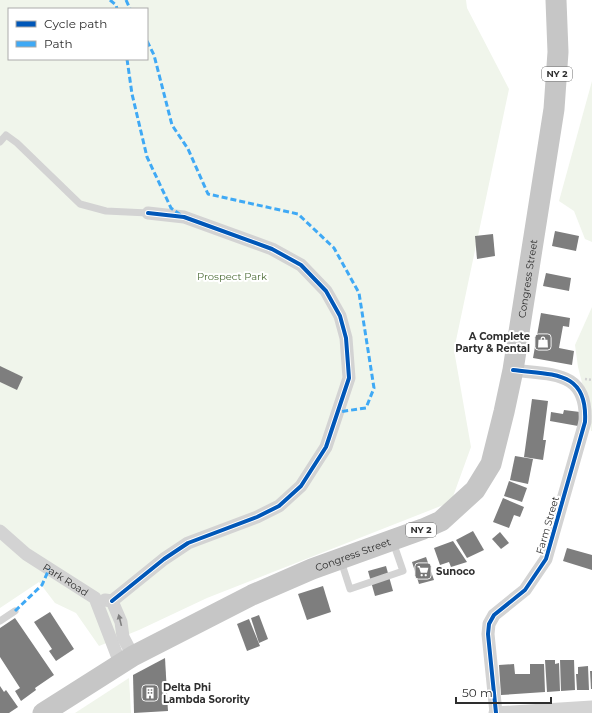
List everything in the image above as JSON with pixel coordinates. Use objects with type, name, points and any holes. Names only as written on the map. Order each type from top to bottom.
[{"type":"main road","name":"Congress Street","points":[[45,712],[127,659],[252,595],[340,559],[441,521],[475,490],[491,464],[513,370],[554,109],[558,52],[556,0]]},
{"type":"street","points":[[95,598],[112,601],[164,559],[188,543],[257,517],[279,506],[300,486],[326,447],[349,378],[346,338],[340,316],[326,290],[301,265],[272,249],[184,217],[148,213]]},
{"type":"street","name":"Farm Street","points":[[496,713],[488,634],[489,624],[494,615],[525,590],[546,559],[585,422],[586,410],[580,394],[573,383],[563,376],[513,370]]},
{"type":"street","name":"Park Road","points":[[0,531],[26,554],[95,598],[127,659]]},
{"type":"street","points":[[112,601],[121,622],[127,659]]},
{"type":"street","points":[[496,713],[592,707]]},
{"type":"lane","points":[[0,142],[6,135],[80,204],[106,211],[148,213]]},
{"type":"lane","points":[[340,559],[350,589],[403,571],[393,540]]},
{"type":"lane","points":[[0,621],[15,611]]},
{"type":"green space","name":"Prospect Park","points":[[0,0],[466,0],[467,8],[509,89],[454,350],[471,447],[451,502],[207,598],[139,630],[99,646],[76,613],[55,603],[39,582],[0,608]]},
{"type":"green space","points":[[592,81],[592,242],[585,239],[574,211],[559,201]]},
{"type":"green space","points":[[592,307],[591,431],[589,410],[578,367],[575,345]]},
{"type":"green space","points":[[129,678],[131,713],[75,713]]},
{"type":"building","points":[[555,231],[579,236],[576,251],[552,246]]},
{"type":"building","points":[[493,234],[495,256],[477,259],[475,236]]},
{"type":"building","points":[[546,273],[571,278],[569,291],[543,286]]},
{"type":"building","points":[[541,313],[570,318],[569,327],[563,326],[559,348],[574,351],[572,365],[533,358]]},
{"type":"building","points":[[0,366],[23,377],[17,390],[0,382]]},
{"type":"building","points":[[532,399],[548,401],[543,440],[546,440],[543,460],[524,457]]},
{"type":"building","points":[[564,410],[580,412],[578,426],[550,421],[551,412],[563,414]]},
{"type":"building","points":[[515,456],[533,459],[528,484],[510,480]]},
{"type":"building","points":[[509,481],[527,488],[522,502],[504,496]]},
{"type":"building","points":[[503,498],[524,507],[520,517],[514,515],[509,528],[493,522]]},
{"type":"building","points":[[473,531],[484,550],[467,558],[456,540]]},
{"type":"building","points":[[500,532],[509,543],[501,549],[492,539]]},
{"type":"building","points":[[453,541],[467,562],[451,567],[449,562],[440,565],[434,548]]},
{"type":"building","points":[[567,548],[592,555],[592,570],[563,561]]},
{"type":"building","name":"Sunoco","points":[[426,557],[434,580],[419,584],[412,562]]},
{"type":"building","points":[[386,566],[393,591],[375,596],[368,571]]},
{"type":"building","points":[[323,586],[331,612],[307,620],[298,594]]},
{"type":"building","points":[[50,612],[74,649],[56,661],[49,651],[52,649],[34,622]]},
{"type":"building","points":[[259,615],[268,639],[259,643],[251,618]]},
{"type":"building","points":[[15,618],[54,675],[35,688],[36,690],[21,701],[15,691],[20,688],[0,657],[0,628]]},
{"type":"building","points":[[249,619],[260,646],[247,651],[237,624]]},
{"type":"building","name":"Delta Phi Lambda Sorority","points":[[165,658],[168,711],[134,713],[133,675]]},
{"type":"building","points":[[545,660],[555,660],[555,664],[559,663],[560,691],[547,692]]},
{"type":"building","points":[[560,660],[574,660],[575,690],[561,691]]},
{"type":"building","points":[[514,664],[515,674],[530,674],[530,664],[544,664],[545,692],[501,695],[499,665]]},
{"type":"building","points":[[588,666],[589,690],[577,690],[576,674],[578,674],[578,667]]},
{"type":"building","points":[[590,671],[592,671],[592,689],[591,689]]},
{"type":"building","points":[[0,686],[4,692],[6,690],[18,707],[9,713],[0,713]]},
{"type":"marked path","points":[[110,0],[116,5],[117,8]]},
{"type":"marked path","points":[[126,0],[130,8]]},
{"type":"marked path","points":[[148,43],[154,55],[172,125],[188,149],[208,194],[298,214],[334,248],[359,293],[374,388],[366,408],[338,412]]},
{"type":"marked path","points":[[127,60],[132,94],[147,157],[171,208],[181,215]]},
{"type":"marked path","points":[[15,611],[42,585],[49,569]]},
{"type":"cycle path","points":[[112,601],[164,559],[188,543],[257,517],[279,506],[301,486],[326,447],[349,378],[346,338],[340,316],[326,291],[301,265],[272,249],[184,217],[148,213]]},
{"type":"cycle path","points":[[496,713],[488,634],[489,624],[494,615],[525,590],[546,559],[585,422],[584,405],[580,393],[574,384],[565,378],[554,375],[513,370]]},
{"type":"place","name":"A Complete Party & Rental","points":[[543,342]]},
{"type":"place","name":"Sunoco","points":[[423,571]]},
{"type":"place","name":"Delta Phi Lambda Sorority","points":[[150,693]]}]
